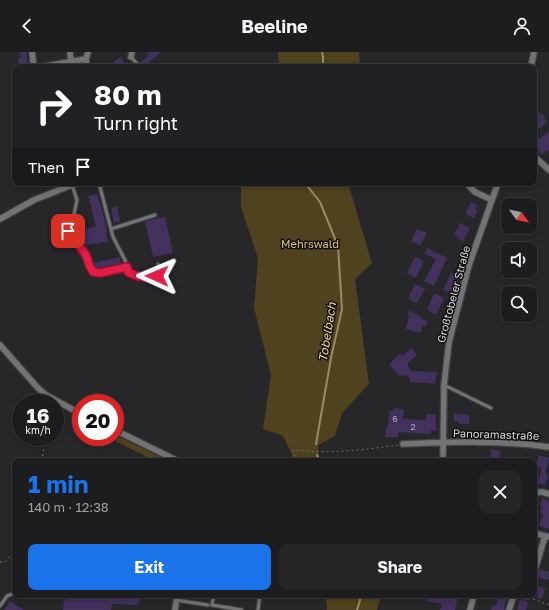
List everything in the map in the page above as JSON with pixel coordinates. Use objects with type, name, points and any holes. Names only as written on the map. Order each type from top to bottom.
[{"type":"street","points":[[32,52],[34,64]]},
{"type":"street","points":[[70,52],[71,61]]},
{"type":"street","points":[[87,64],[88,52]]},
{"type":"street","points":[[532,64],[534,52]]},
{"type":"street","points":[[56,64],[86,59]]},
{"type":"street","points":[[537,159],[549,170]]},
{"type":"street","points":[[0,219],[34,200],[70,186]]},
{"type":"street","points":[[469,186],[475,192],[492,200]]},
{"type":"street","name":"Großtobeler Straße","points":[[443,458],[444,385],[449,342],[469,265],[497,186]]},
{"type":"street","points":[[0,345],[38,388],[46,395],[72,409]]},
{"type":"street","points":[[124,434],[172,458]]},
{"type":"street","name":"Panoramastraße","points":[[403,444],[443,442],[520,443],[549,447]]},
{"type":"street","points":[[537,493],[549,494]]},
{"type":"street","points":[[537,534],[547,537],[537,565]]},
{"type":"street","points":[[175,610],[176,598]]},
{"type":"street","points":[[470,610],[473,598]]},
{"type":"street","points":[[509,610],[513,598]]},
{"type":"lane","points":[[131,55],[137,64]]},
{"type":"lane","points":[[75,186],[77,200],[72,224],[68,231],[86,255],[93,272],[100,273],[127,267]]},
{"type":"lane","points":[[100,186],[111,229],[128,272],[136,276],[150,279],[157,276],[158,264]]},
{"type":"lane","points":[[111,229],[155,215]]},
{"type":"lane","points":[[444,385],[491,408]]},
{"type":"lane","points":[[0,606],[7,596],[12,594]]},
{"type":"lane","points":[[180,598],[208,605]]},
{"type":"lane","points":[[213,598],[212,605],[242,610]]},
{"type":"lane","points":[[258,610],[260,598]]},
{"type":"path","points":[[295,458],[293,450],[327,452],[377,448],[403,444]]},
{"type":"path","points":[[42,458],[44,446]]},
{"type":"path","points":[[0,562],[5,562],[12,553]]},
{"type":"path","points":[[533,598],[549,605]]},
{"type":"green space","points":[[278,52],[359,52],[360,64],[279,64]]},
{"type":"green space","name":"Mehrswald","points":[[241,186],[349,186],[372,263],[355,279],[369,384],[342,413],[335,436],[318,445],[319,458],[294,458],[283,436],[263,429],[271,375],[254,308],[258,258],[241,207]]},
{"type":"green space","points":[[124,439],[163,458],[149,458],[124,446]]},
{"type":"green space","points":[[326,598],[380,598],[377,610],[327,610]]},
{"type":"building","points":[[20,52],[26,52],[28,63],[19,64],[18,58],[21,58]]},
{"type":"building","points":[[146,52],[161,52],[147,64],[141,64],[140,63],[149,55]]},
{"type":"building","points":[[120,57],[126,64],[111,64]]},
{"type":"building","points":[[537,110],[545,117],[544,119],[547,121],[540,129],[537,126]]},
{"type":"building","points":[[549,132],[549,150],[541,155],[537,148],[537,140]]},
{"type":"building","points":[[97,194],[105,221],[108,241],[106,243],[102,242],[99,244],[95,243],[83,246],[79,231],[96,226],[88,196]]},
{"type":"building","points":[[471,202],[477,205],[475,209],[478,210],[474,218],[465,214]]},
{"type":"building","points":[[117,206],[120,221],[114,223],[111,208]]},
{"type":"building","points":[[165,217],[173,253],[153,257],[145,221]]},
{"type":"building","points":[[460,223],[470,228],[463,241],[457,238],[458,236],[454,235]]},
{"type":"building","points":[[417,229],[427,233],[420,246],[411,241]]},
{"type":"building","points":[[427,248],[447,258],[434,286],[424,281],[436,259],[425,254]]},
{"type":"building","points":[[120,257],[121,264],[94,269],[93,263]]},
{"type":"building","points":[[415,257],[424,261],[416,278],[407,273]]},
{"type":"building","points":[[451,273],[460,277],[452,294],[443,290]]},
{"type":"building","points":[[415,284],[425,289],[417,303],[408,299]]},
{"type":"building","points":[[434,293],[444,298],[436,315],[427,310]]},
{"type":"building","points":[[410,310],[428,322],[425,327],[423,325],[420,333],[406,329],[409,316],[407,315]]},
{"type":"building","points":[[412,348],[417,355],[407,363],[411,371],[437,372],[435,384],[410,382],[410,378],[405,375],[398,375],[389,364],[400,354],[402,356]]},
{"type":"building","points":[[393,408],[404,409],[403,419],[426,420],[426,414],[436,415],[436,431],[431,430],[431,434],[398,432],[398,437],[385,437],[386,427],[388,427],[389,411],[393,411]]},
{"type":"building","points":[[454,413],[469,415],[469,424],[459,424],[459,421],[454,421]]},
{"type":"building","points":[[492,449],[501,452],[499,458],[490,458]]},
{"type":"building","points":[[539,455],[549,458],[545,474],[548,475],[545,485],[537,483],[542,468],[537,467]]},
{"type":"building","points":[[542,498],[549,501],[549,529],[539,526],[543,514],[540,513]]},
{"type":"building","points":[[540,569],[549,572],[548,580],[537,577]]},
{"type":"building","points":[[537,586],[545,588],[542,599],[537,598]]},
{"type":"building","points":[[70,598],[141,598],[138,605],[112,604],[111,610],[63,610],[64,600]]},
{"type":"building","points":[[426,598],[458,598],[455,610],[440,610],[442,604],[426,601]]},
{"type":"building","points":[[498,598],[506,599],[505,610],[491,610],[493,605],[496,606]]},
{"type":"building","points":[[520,599],[528,602],[526,610],[517,610]]},
{"type":"building","points":[[10,601],[24,610],[4,610]]},
{"type":"waterway","name":"Tobelbach","points":[[322,52],[323,64]]},
{"type":"waterway","name":"Tobelbach","points":[[307,186],[320,202],[338,246],[342,309],[331,358],[316,444]]},
{"type":"waterway","name":"Tobelbach","points":[[357,610],[360,598]]},
{"type":"route","points":[[68,231],[86,255],[93,272],[100,273],[127,267],[128,272],[136,276],[150,279],[157,276]]}]
